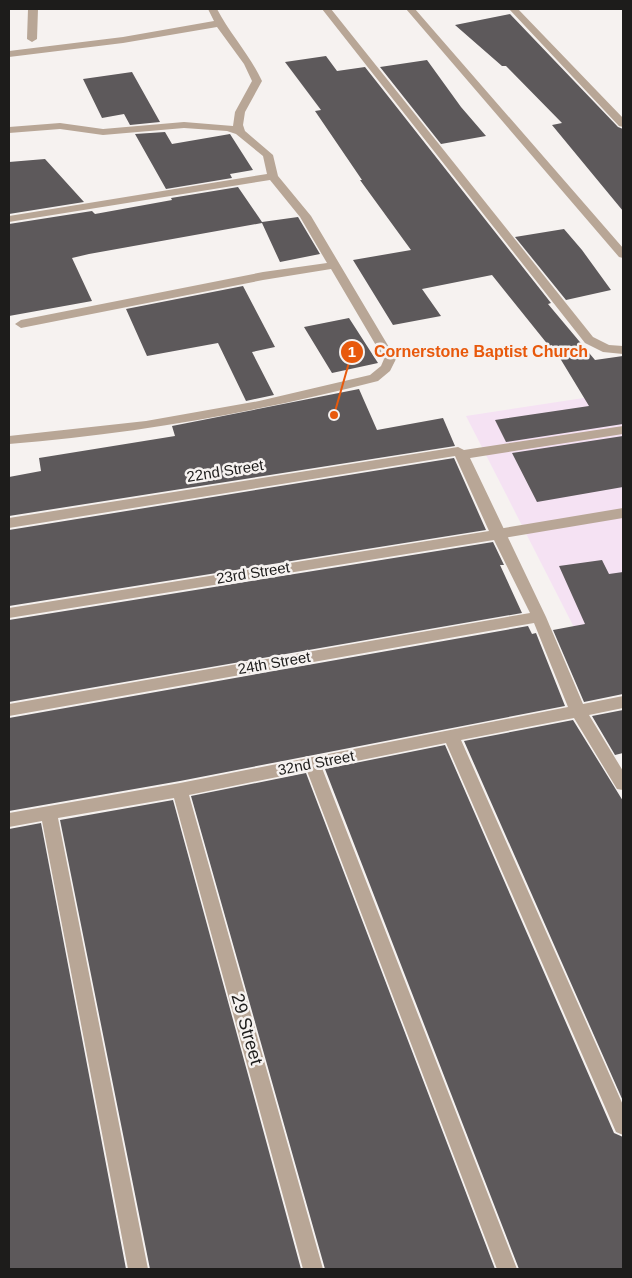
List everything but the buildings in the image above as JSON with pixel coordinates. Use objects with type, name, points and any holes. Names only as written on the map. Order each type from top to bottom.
[{"type":"street","points":[[32,39],[33,9]]},
{"type":"street","points":[[213,9],[220,24],[250,64],[257,81],[254,92],[237,115],[236,122],[240,132]]},
{"type":"street","points":[[326,9],[589,340],[606,349],[623,350]]},
{"type":"street","points":[[410,9],[623,255]]},
{"type":"street","points":[[513,9],[623,124]]},
{"type":"street","points":[[9,54],[123,40],[220,24]]},
{"type":"street","points":[[32,39],[46,48]]},
{"type":"street","points":[[9,54],[32,39]]},
{"type":"street","points":[[9,130],[60,126],[103,132],[184,125],[214,126],[240,132],[268,155],[273,176],[305,216],[336,265],[390,359],[386,368],[374,378],[259,405],[146,425],[9,440]]},
{"type":"street","points":[[9,219],[273,176]]},
{"type":"street","points":[[21,324],[263,276],[336,265]]},
{"type":"street","points":[[623,430],[462,455],[539,617],[578,711],[623,784]]},
{"type":"street","name":"22nd Street","points":[[9,523],[447,452],[458,451],[462,455]]},
{"type":"street","name":"23rd Street","points":[[9,613],[623,513]]},
{"type":"street","name":"24th Street","points":[[9,710],[539,617]]},
{"type":"street","name":"32nd Street","points":[[9,820],[180,790],[623,702]]},
{"type":"street","points":[[451,736],[623,1126]]},
{"type":"street","points":[[312,764],[507,1269]]},
{"type":"street","name":"29 Street","points":[[180,790],[313,1269]]},
{"type":"street","points":[[50,813],[138,1269]]},
{"type":"shaded area","points":[[623,392],[623,687],[606,690],[466,416]]},
{"type":"place","name":"Cornerstone Baptist Church","points":[[334,415]]}]
